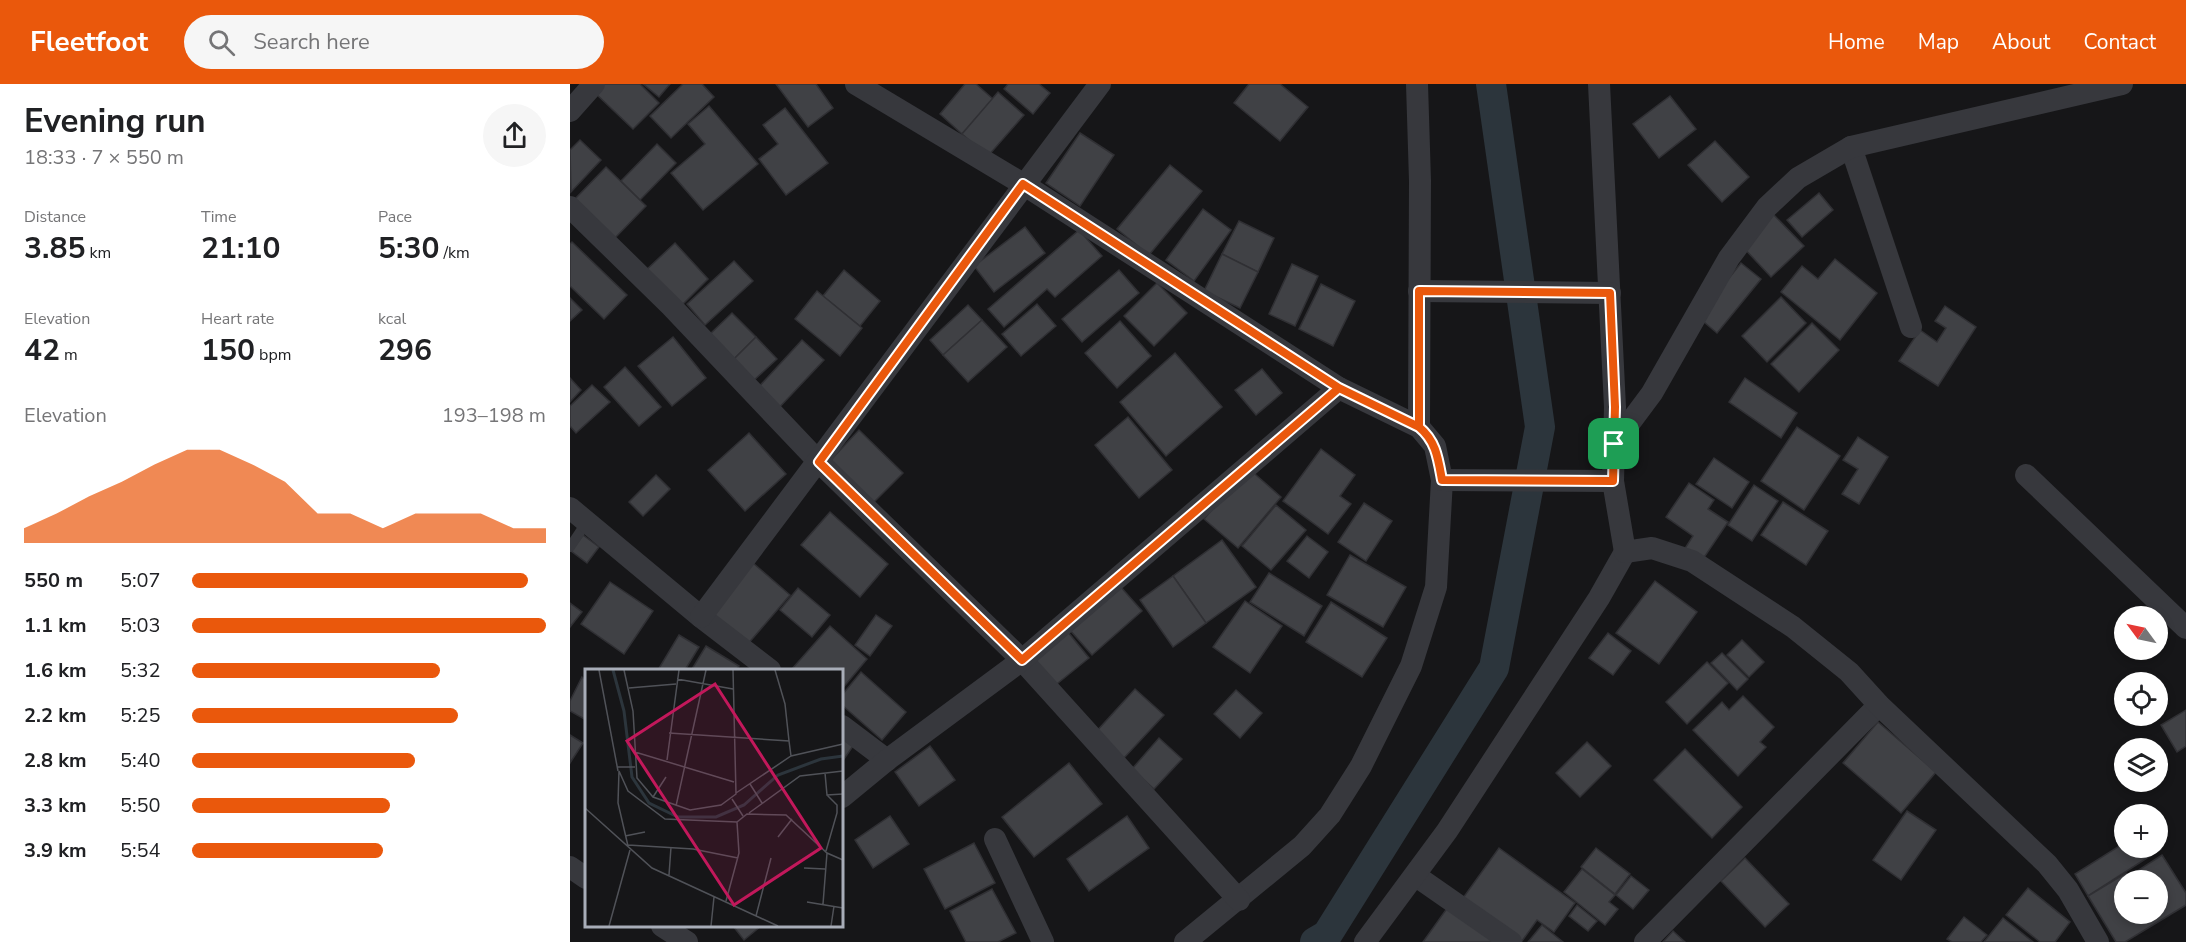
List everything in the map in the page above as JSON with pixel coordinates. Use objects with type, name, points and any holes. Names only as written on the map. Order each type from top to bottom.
[{"type":"street","points":[[570,111],[594,84]]},
{"type":"street","points":[[856,84],[1023,184],[1339,388],[1419,427],[1435,446],[1442,480],[1436,587],[1411,666],[1361,766],[1330,815],[1302,846],[1185,942]]},
{"type":"street","points":[[701,617],[1100,84]]},
{"type":"street","points":[[1417,84],[1426,292],[1419,427]]},
{"type":"street","points":[[1365,942],[1416,876],[1599,598],[1625,552],[1606,482],[1614,444],[1615,407],[1603,293],[1599,84]]},
{"type":"street","points":[[1614,444],[1652,393],[1729,258],[1767,207],[1798,178],[1851,147],[2122,84]]},
{"type":"street","points":[[1851,147],[1911,327]]},
{"type":"street","points":[[570,207],[672,306],[819,462],[1022,660],[1239,900]]},
{"type":"street","points":[[1426,292],[1603,293]]},
{"type":"street","points":[[843,796],[886,760],[1022,660],[1339,388]]},
{"type":"street","points":[[2026,475],[2186,628]]},
{"type":"street","points":[[1442,480],[1606,482]]},
{"type":"street","points":[[570,508],[701,617],[769,669]]},
{"type":"street","points":[[1625,552],[1652,548],[1702,567],[1743,592],[1818,645],[1849,672],[1879,705],[2047,864],[2068,890],[2098,942]]},
{"type":"street","points":[[1645,942],[1712,871],[1879,705]]},
{"type":"street","points":[[843,727],[886,760]]},
{"type":"street","points":[[994,839],[1043,942]]},
{"type":"street","points":[[570,867],[585,877]]},
{"type":"street","points":[[1416,876],[1511,942]]},
{"type":"street","points":[[665,927],[688,935]]},
{"type":"lane","points":[[570,547],[586,523]]},
{"type":"building","points":[[600,84],[640,84],[659,103],[633,129],[593,91]]},
{"type":"building","points":[[643,84],[670,84],[659,97]]},
{"type":"building","points":[[683,84],[702,84],[714,97],[671,138],[650,116]]},
{"type":"building","points":[[776,84],[816,84],[833,108],[808,127]]},
{"type":"building","points":[[965,84],[976,84],[993,99],[962,134],[940,114]]},
{"type":"building","points":[[1008,84],[1039,84],[1050,93],[1033,114],[1004,89]]},
{"type":"building","points":[[1249,84],[1280,84],[1308,107],[1280,141],[1234,103]]},
{"type":"building","points":[[998,92],[1024,115],[988,156],[962,134]]},
{"type":"building","points":[[1670,96],[1696,129],[1659,158],[1633,124]]},
{"type":"building","points":[[709,106],[758,164],[703,210],[671,173],[705,144],[688,124]]},
{"type":"building","points":[[785,108],[828,163],[786,195],[759,159],[778,144],[763,125]]},
{"type":"building","points":[[1080,133],[1114,155],[1080,206],[1046,183]]},
{"type":"building","points":[[580,140],[601,160],[571,192],[570,150]]},
{"type":"building","points":[[1715,141],[1749,177],[1722,202],[1688,165]]},
{"type":"building","points":[[657,144],[676,163],[640,200],[621,181]]},
{"type":"building","points":[[1170,165],[1202,191],[1149,255],[1117,229]]},
{"type":"building","points":[[606,167],[646,206],[613,240],[573,201]]},
{"type":"building","points":[[1819,193],[1833,210],[1802,237],[1787,220]]},
{"type":"building","points":[[1203,209],[1231,230],[1194,281],[1166,260]]},
{"type":"building","points":[[1773,214],[1804,246],[1771,277],[1741,245]]},
{"type":"building","points":[[1239,221],[1274,238],[1258,272],[1222,254]]},
{"type":"building","points":[[1025,227],[1045,253],[994,292],[974,266]]},
{"type":"building","points":[[1079,230],[1102,256],[1055,297],[1047,289],[1004,327],[988,309]]},
{"type":"building","points":[[572,242],[627,295],[604,319],[570,286],[570,244]]},
{"type":"building","points":[[675,243],[708,279],[678,309],[643,273]]},
{"type":"building","points":[[1222,254],[1258,272],[1240,308],[1204,291]]},
{"type":"building","points":[[1835,259],[1877,293],[1840,340],[1781,292],[1802,266],[1818,279]]},
{"type":"building","points":[[734,261],[753,281],[705,325],[687,304]]},
{"type":"building","points":[[1741,263],[1761,279],[1717,333],[1698,317]]},
{"type":"building","points":[[1292,264],[1318,276],[1295,326],[1269,314]]},
{"type":"building","points":[[844,270],[880,301],[860,326],[823,296]]},
{"type":"building","points":[[1119,270],[1139,293],[1082,342],[1062,319]]},
{"type":"building","points":[[1157,283],[1187,313],[1154,346],[1124,316]]},
{"type":"building","points":[[1321,284],[1355,301],[1333,346],[1299,329]]},
{"type":"building","points":[[817,291],[862,328],[840,356],[795,319]]},
{"type":"building","points":[[1781,297],[1806,323],[1767,362],[1742,336]]},
{"type":"building","points":[[570,298],[582,310],[570,321]]},
{"type":"building","points":[[1037,304],[1056,326],[1021,356],[1002,334]]},
{"type":"building","points":[[968,305],[982,320],[943,355],[930,340]]},
{"type":"building","points":[[1945,306],[1976,327],[1938,386],[1899,361],[1920,330],[1937,342],[1946,328],[1935,321]]},
{"type":"building","points":[[732,313],[756,337],[733,360],[709,335]]},
{"type":"building","points":[[982,320],[1007,347],[968,382],[943,355]]},
{"type":"building","points":[[1120,321],[1151,356],[1117,388],[1085,353]]},
{"type":"building","points":[[1812,323],[1839,350],[1799,392],[1771,364]]},
{"type":"building","points":[[673,337],[706,378],[672,406],[638,366]]},
{"type":"building","points":[[756,337],[777,359],[753,381],[733,360]]},
{"type":"building","points":[[802,340],[824,360],[775,412],[754,392]]},
{"type":"building","points":[[1175,353],[1222,407],[1166,456],[1120,402]]},
{"type":"building","points":[[625,367],[661,407],[639,426],[604,387]]},
{"type":"building","points":[[1262,369],[1282,393],[1256,415],[1235,390]]},
{"type":"building","points":[[570,378],[581,390],[570,402]]},
{"type":"building","points":[[1745,378],[1797,413],[1781,438],[1729,402]]},
{"type":"building","points":[[592,385],[610,402],[576,433],[570,426],[570,406]]},
{"type":"building","points":[[1128,417],[1172,470],[1139,498],[1095,445]]},
{"type":"building","points":[[1797,427],[1840,456],[1804,510],[1761,481]]},
{"type":"building","points":[[859,430],[903,473],[871,505],[828,463]]},
{"type":"building","points":[[749,433],[786,474],[745,511],[708,470]]},
{"type":"building","points":[[1858,437],[1888,457],[1859,504],[1842,494],[1858,469],[1843,460]]},
{"type":"building","points":[[1321,449],[1355,475],[1340,496],[1351,504],[1328,534],[1283,501]]},
{"type":"building","points":[[1714,458],[1749,482],[1732,508],[1696,484]]},
{"type":"building","points":[[1248,468],[1281,497],[1238,548],[1204,519]]},
{"type":"building","points":[[656,475],[670,489],[643,516],[629,502]]},
{"type":"building","points":[[1689,483],[1714,500],[1708,509],[1728,522],[1701,562],[1684,550],[1693,536],[1666,517]]},
{"type":"building","points":[[1754,485],[1778,501],[1752,541],[1728,525]]},
{"type":"building","points":[[1783,502],[1828,531],[1806,565],[1761,535]]},
{"type":"building","points":[[1364,503],[1392,521],[1366,561],[1338,542]]},
{"type":"building","points":[[1276,505],[1306,530],[1271,570],[1242,546]]},
{"type":"building","points":[[830,512],[888,564],[860,597],[801,545]]},
{"type":"building","points":[[583,535],[599,547],[587,563],[571,551]]},
{"type":"building","points":[[1307,536],[1328,552],[1309,578],[1287,561]]},
{"type":"building","points":[[1222,540],[1256,587],[1206,623],[1173,576]]},
{"type":"building","points":[[1350,555],[1406,587],[1383,627],[1327,595]]},
{"type":"building","points":[[753,563],[790,595],[747,645],[710,612]]},
{"type":"building","points":[[1269,573],[1322,606],[1304,636],[1250,602]]},
{"type":"building","points":[[1173,576],[1206,623],[1173,647],[1140,600]]},
{"type":"building","points":[[1655,581],[1697,612],[1659,664],[1616,633]]},
{"type":"building","points":[[610,582],[653,611],[624,654],[581,624]]},
{"type":"building","points":[[1119,585],[1142,611],[1092,655],[1069,629]]},
{"type":"building","points":[[798,588],[830,615],[812,637],[780,610]]},
{"type":"building","points":[[1245,601],[1282,626],[1250,673],[1213,647]]},
{"type":"building","points":[[1331,602],[1387,638],[1362,677],[1306,642]]},
{"type":"building","points":[[570,603],[582,612],[570,627]]},
{"type":"building","points":[[876,615],[892,626],[870,656],[855,645]]},
{"type":"building","points":[[830,626],[867,659],[843,688],[843,669],[792,669]]},
{"type":"building","points":[[1068,632],[1089,658],[1053,687],[1032,662]]},
{"type":"building","points":[[1608,633],[1631,651],[1613,675],[1589,658]]},
{"type":"building","points":[[679,635],[699,647],[686,669],[659,669]]},
{"type":"building","points":[[1742,640],[1764,662],[1749,677],[1727,655]]},
{"type":"building","points":[[706,646],[739,666],[737,669],[692,669]]},
{"type":"building","points":[[1722,653],[1748,679],[1737,690],[1711,663]]},
{"type":"building","points":[[1707,662],[1728,683],[1687,724],[1666,702]]},
{"type":"building","points":[[861,672],[906,712],[882,740],[843,706],[843,694]]},
{"type":"building","points":[[582,677],[585,679],[585,719],[570,711],[570,701]]},
{"type":"building","points":[[1135,689],[1164,715],[1123,759],[1095,733]]},
{"type":"building","points":[[1236,690],[1262,713],[1240,738],[1214,714]]},
{"type":"building","points":[[1743,696],[1774,727],[1760,742],[1766,747],[1738,776],[1693,730],[1722,702],[1729,710]]},
{"type":"building","points":[[2186,710],[2186,746],[2177,752],[2162,726],[2168,726],[2168,721]]},
{"type":"building","points":[[1878,722],[1936,772],[1901,813],[1843,763]]},
{"type":"building","points":[[570,735],[583,743],[570,763]]},
{"type":"building","points":[[1159,738],[1182,759],[1154,789],[1132,769]]},
{"type":"building","points":[[843,739],[853,746],[843,761]]},
{"type":"building","points":[[1587,742],[1611,766],[1580,797],[1556,773]]},
{"type":"building","points":[[930,746],[955,780],[919,806],[895,772]]},
{"type":"building","points":[[1685,749],[1742,807],[1712,838],[1654,780]]},
{"type":"building","points":[[1069,763],[1102,804],[1034,857],[1002,817]]},
{"type":"building","points":[[1907,811],[1936,830],[1901,880],[1873,860]]},
{"type":"building","points":[[890,816],[909,844],[873,868],[855,840]]},
{"type":"building","points":[[1127,816],[1149,848],[1089,891],[1067,859]]},
{"type":"building","points":[[974,843],[995,883],[945,909],[924,869]]},
{"type":"building","points":[[1499,848],[1575,903],[1554,932],[1537,920],[1522,941],[1463,898]]},
{"type":"building","points":[[1596,848],[1630,874],[1615,894],[1581,867]]},
{"type":"building","points":[[2114,849],[2114,858],[2147,858],[2128,870],[2114,870],[2114,879],[2088,896],[2075,874]]},
{"type":"building","points":[[1745,858],[1789,904],[1765,927],[1721,881]]},
{"type":"building","points":[[2157,858],[2164,858],[2186,893],[2186,905],[2168,916],[2168,870],[2139,870]]},
{"type":"building","points":[[1582,869],[1615,895],[1609,902],[1618,909],[1605,925],[1564,892]]},
{"type":"building","points":[[1631,876],[1649,890],[1633,909],[1616,895]]},
{"type":"building","points":[[2114,880],[2114,924],[2155,924],[2125,942],[2116,942],[2088,896]]},
{"type":"building","points":[[2028,888],[2070,922],[2055,942],[2040,942],[2006,915]]},
{"type":"building","points":[[992,889],[1016,933],[998,942],[966,942],[950,911]]},
{"type":"building","points":[[1577,905],[1597,921],[1588,931],[1569,916]]},
{"type":"building","points":[[1448,907],[1495,942],[1423,942]]},
{"type":"building","points":[[1964,917],[1987,935],[1981,942],[1952,942],[1947,939]]},
{"type":"building","points":[[2003,918],[2033,942],[1984,942]]},
{"type":"building","points":[[1542,925],[1563,942],[1528,942]]},
{"type":"building","points":[[734,927],[760,927],[744,940]]},
{"type":"building","points":[[1673,931],[1685,942],[1663,942]]},
{"type":"waterway","points":[[1315,942],[1327,935],[1494,668],[1540,427],[1491,84]]},
{"type":"route","points":[[1614,444],[1613,481],[1598,483],[1442,480],[1435,446],[1428,434],[1419,427],[1339,388],[1022,660],[819,462],[1023,184],[1339,388],[1419,427],[1419,291],[1610,293],[1615,407],[1614,444]]}]
